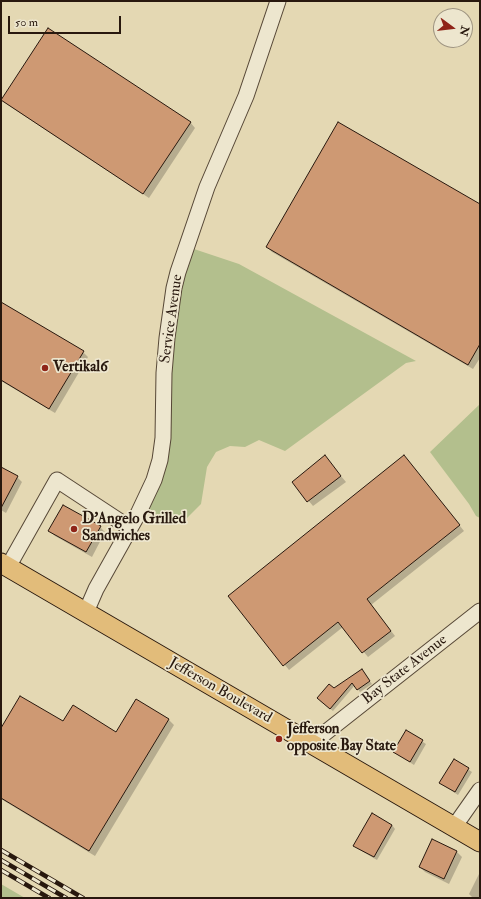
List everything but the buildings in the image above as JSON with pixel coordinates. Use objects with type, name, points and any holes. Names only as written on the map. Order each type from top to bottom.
[{"type":"main road","name":"Jefferson Boulevard","points":[[5,565],[480,842]]},
{"type":"street","name":"Service Avenue","points":[[86,612],[96,589],[150,491],[160,460],[163,438],[164,373],[167,338],[174,288],[178,272],[207,187],[246,96],[278,1]]},
{"type":"street","points":[[5,565],[57,480],[130,528]]},
{"type":"street","name":"Bay State Avenue","points":[[311,744],[480,610]]},
{"type":"street","points":[[454,827],[480,790]]},
{"type":"green space","points":[[191,248],[239,264],[416,361],[406,363],[285,451],[259,440],[245,447],[230,446],[216,452],[207,467],[201,504],[183,522],[168,521],[144,508],[157,480],[170,336]]},
{"type":"green space","points":[[480,404],[480,518],[476,516],[469,504],[430,452]]},
{"type":"green space","points":[[1,884],[25,898],[1,898]]},
{"type":"railway","points":[[1,850],[83,898]]},
{"type":"railway","points":[[1,860],[66,898]]},
{"type":"railway","points":[[1,870],[49,898]]},
{"type":"place","name":"Vertikal6","points":[[45,368]]},
{"type":"place","name":"D'Angelo Grilled Sandwiches","points":[[74,529]]},
{"type":"place","name":"Jefferson opposite Bay State","points":[[279,739]]}]
